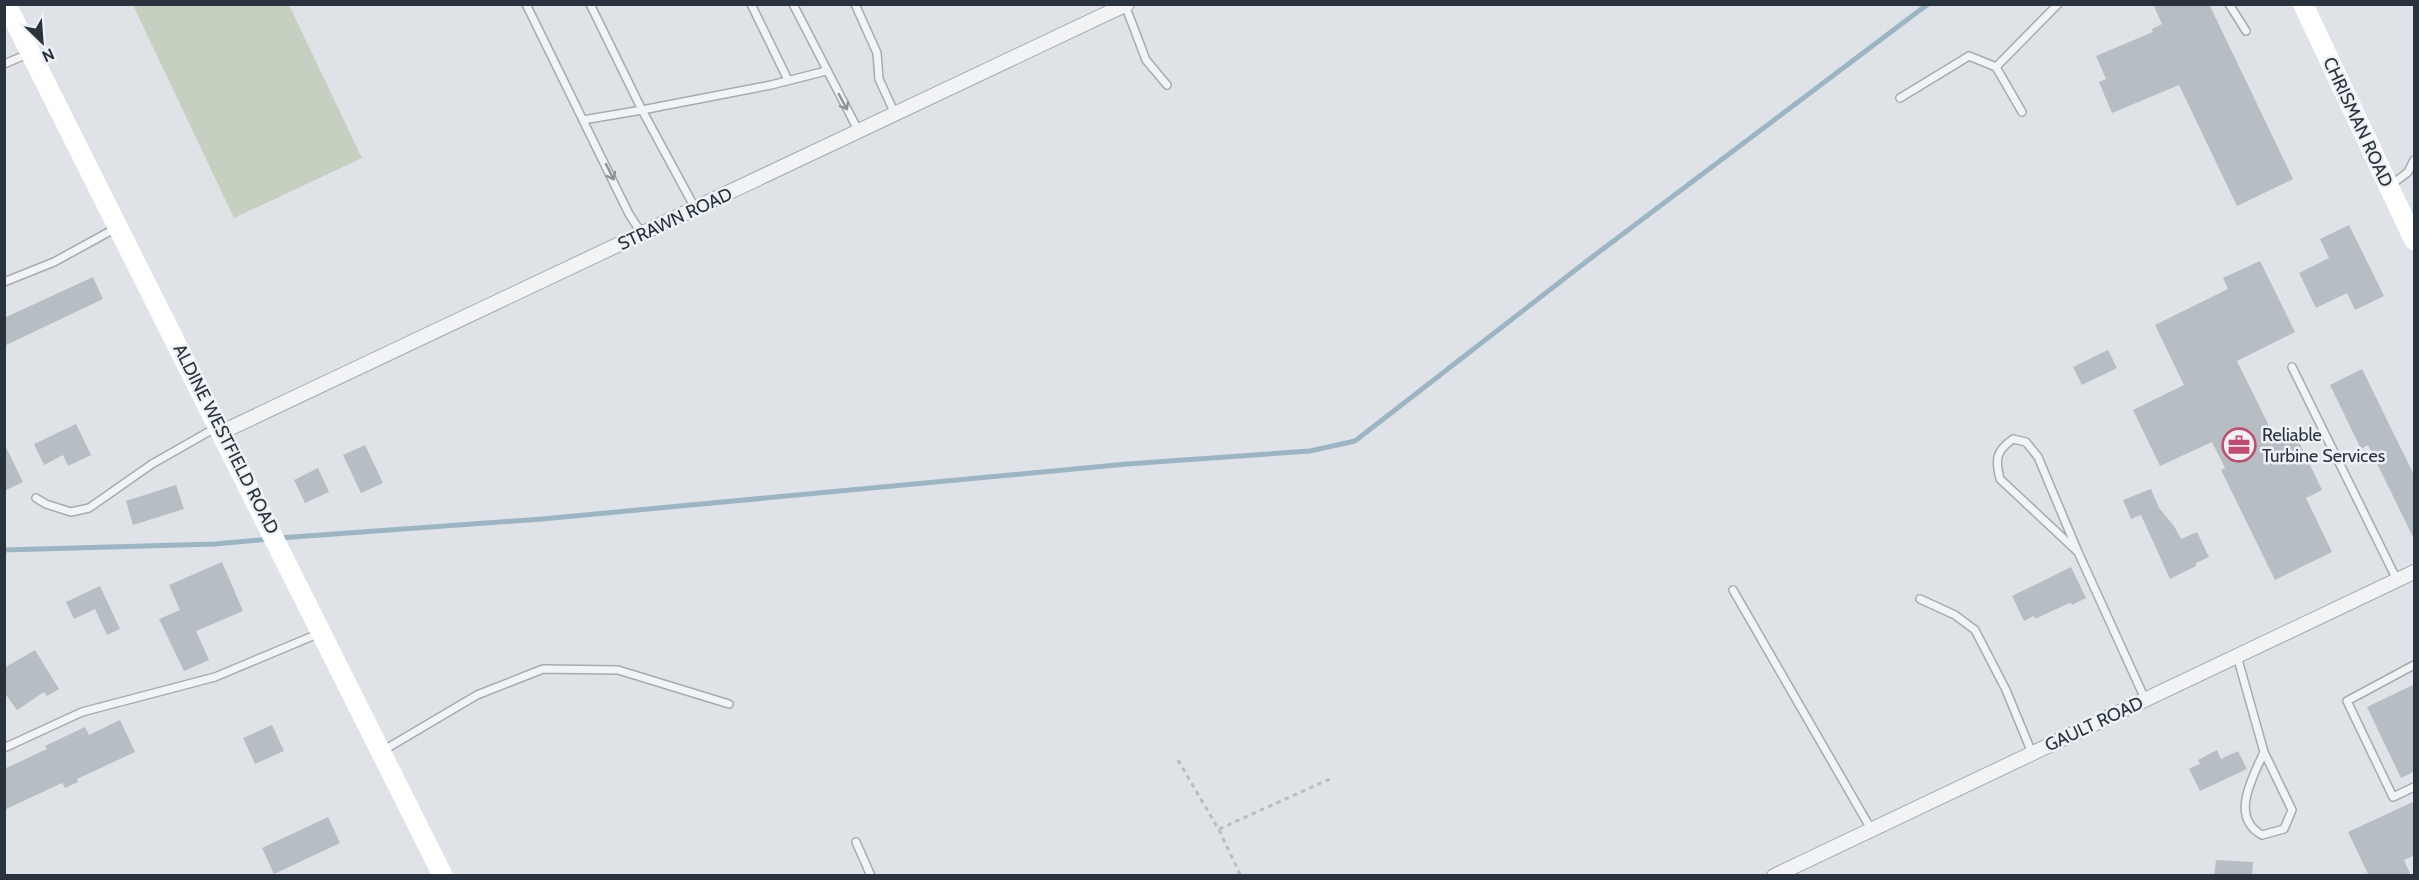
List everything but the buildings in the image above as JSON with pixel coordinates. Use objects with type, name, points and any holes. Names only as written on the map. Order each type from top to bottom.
[{"type":"main road","name":"ALDINE WESTFIELD ROAD","points":[[6,4],[444,876]]},
{"type":"main road","name":"CHRISMAN ROAD","points":[[2302,4],[2415,240]]},
{"type":"street","name":"STRAWN ROAD","points":[[221,429],[642,234],[1126,5]]},
{"type":"street","name":"GAULT ROAD","points":[[1774,876],[2415,572]]},
{"type":"lane","points":[[526,4],[629,214],[642,234]]},
{"type":"lane","points":[[590,4],[642,110],[695,209]]},
{"type":"lane","points":[[751,4],[788,81]]},
{"type":"lane","points":[[793,4],[859,132]]},
{"type":"lane","points":[[855,4],[877,53],[879,79],[896,114]]},
{"type":"lane","points":[[1996,67],[2058,4]]},
{"type":"lane","points":[[2229,4],[2246,32]]},
{"type":"lane","points":[[1126,5],[1146,60],[1167,85]]},
{"type":"lane","points":[[4,64],[30,53]]},
{"type":"lane","points":[[1900,98],[1969,56],[1996,67],[2022,112]]},
{"type":"lane","points":[[583,120],[788,81],[826,71]]},
{"type":"lane","points":[[2389,187],[2408,172],[2415,160]]},
{"type":"lane","points":[[4,282],[54,262],[118,226]]},
{"type":"lane","points":[[2292,367],[2397,580]]},
{"type":"lane","points":[[36,498],[46,504],[71,512],[89,508],[152,464],[221,429]]},
{"type":"lane","points":[[2078,552],[2000,479],[1996,464],[2001,447],[2013,439],[2026,442],[2038,458],[2145,699]]},
{"type":"lane","points":[[1732,590],[1871,830]]},
{"type":"lane","points":[[1920,599],[1955,615],[1975,630],[2006,690],[2032,753]]},
{"type":"lane","points":[[4,748],[82,712],[215,677],[322,632]]},
{"type":"lane","points":[[2237,656],[2265,752],[2292,810],[2284,829],[2262,835],[2251,829],[2245,815],[2248,789],[2265,752]]},
{"type":"lane","points":[[2415,665],[2347,701],[2393,797],[2415,787]]},
{"type":"lane","points":[[381,752],[477,695],[543,669],[618,670],[729,704]]},
{"type":"lane","points":[[856,842],[871,876]]},
{"type":"path","points":[[1178,760],[1219,830],[1241,876]]},
{"type":"path","points":[[1219,830],[1332,778]]},
{"type":"green space","points":[[133,5],[289,5],[362,158],[234,218]]},
{"type":"waterway","points":[[279,538],[542,519],[1127,464],[1310,451],[1355,441],[1587,261],[1928,4]]},
{"type":"waterway","points":[[4,550],[215,544],[270,539]]},
{"type":"place","name":"Reliable Turbine Services","points":[[2239,445]]}]
